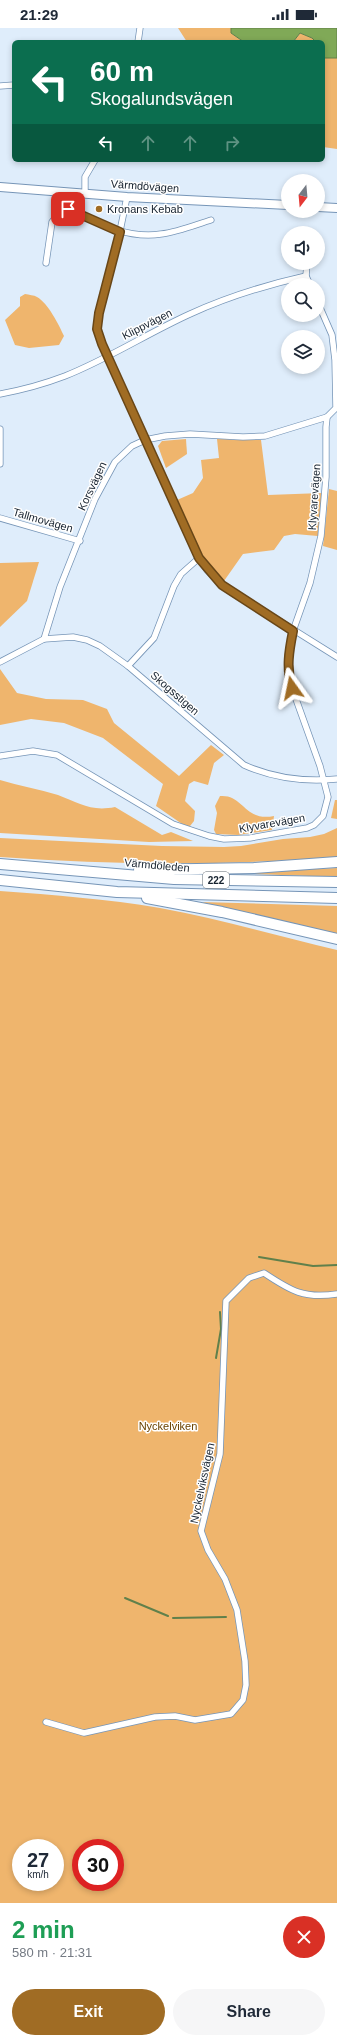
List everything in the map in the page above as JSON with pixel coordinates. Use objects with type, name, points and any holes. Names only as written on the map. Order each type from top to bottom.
[{"type":"highway","points":[[94,871],[254,868],[337,862]]},
{"type":"highway","name":"Värmdöleden","points":[[0,864],[174,879],[337,882]]},
{"type":"highway","name":"222","points":[[0,880],[117,892],[337,898]]},
{"type":"highway","points":[[117,892],[222,912],[337,939]]},
{"type":"main road","name":"Värmdövägen","points":[[0,187],[127,197],[281,205]]},
{"type":"main road","points":[[325,207],[337,208]]},
{"type":"street","points":[[138,40],[140,28]]},
{"type":"street","points":[[0,86],[12,85]]},
{"type":"street","points":[[85,193],[85,177],[95,162]]},
{"type":"street","points":[[127,197],[120,232],[102,297],[97,329],[107,356],[145,440],[199,558],[222,585],[293,631],[337,657]]},
{"type":"street","points":[[46,263],[52,222],[56,217],[68,209],[120,232],[142,235],[161,234],[211,220]]},
{"type":"street","points":[[306,270],[306,276]]},
{"type":"street","name":"Klippvägen","points":[[0,394],[37,386],[65,376],[164,326],[240,293],[306,276]]},
{"type":"street","points":[[325,316],[335,334],[336,408],[327,417]]},
{"type":"street","name":"Korsvägen","points":[[44,639],[60,587],[80,541],[95,499],[115,462],[132,446],[145,440],[165,436],[190,434],[242,437],[265,436],[327,417]]},
{"type":"street","name":"Klyvarevägen","points":[[0,756],[33,751],[57,755],[173,824],[209,836],[224,839],[250,838],[314,825],[323,816],[328,797],[325,780],[288,676],[288,664],[293,631],[305,600],[321,536],[326,477],[327,417]]},
{"type":"street","points":[[0,429],[0,464]]},
{"type":"street","name":"Tallmovägen","points":[[0,518],[80,541]]},
{"type":"street","points":[[128,666],[154,638],[174,586],[181,574],[199,558]]},
{"type":"street","name":"Skogsstigen","points":[[0,662],[44,639],[73,637],[87,640],[100,646],[128,666],[244,765],[265,772],[296,779],[311,781],[337,779]]},
{"type":"street","name":"Nyckelviksvägen","points":[[46,1722],[84,1733],[155,1717],[175,1716],[195,1720],[231,1714],[243,1700],[246,1685],[245,1661],[237,1610],[225,1579],[208,1550],[201,1531],[220,1454],[226,1301],[249,1278],[264,1273],[288,1289],[313,1296],[337,1294]]},
{"type":"green space","points":[[178,28],[231,28],[231,33],[241,40],[186,40]]},
{"type":"green space","points":[[300,33],[314,40],[295,40]]},
{"type":"green space","points":[[325,58],[337,58],[337,149],[325,147]]},
{"type":"green space","points":[[25,294],[37,297],[49,309],[64,336],[59,345],[29,348],[15,345],[5,320],[20,306],[20,297]]},
{"type":"green space","points":[[186,439],[187,454],[166,468],[158,446],[162,441]]},
{"type":"green space","points":[[217,439],[261,440],[268,495],[322,493],[318,536],[295,534],[284,536],[274,550],[243,554],[224,581],[208,567],[177,500],[193,493],[203,478],[201,460],[219,458]]},
{"type":"green space","points":[[329,489],[337,491],[337,550],[323,546]]},
{"type":"green space","points":[[39,562],[27,601],[0,627],[0,563]]},
{"type":"green space","points":[[0,669],[17,693],[46,699],[83,700],[107,709],[114,723],[179,776],[211,745],[224,755],[214,763],[208,785],[194,781],[189,784],[185,801],[195,811],[194,821],[190,826],[185,826],[156,806],[163,784],[103,738],[64,723],[31,719],[0,725]]},
{"type":"green space","points":[[0,780],[58,795],[92,808],[115,807],[162,835],[171,832],[193,841],[149,842],[0,833]]},
{"type":"green space","points":[[220,796],[234,799],[256,815],[264,817],[274,816],[272,830],[238,835],[216,834],[214,830],[217,813],[215,806]]},
{"type":"green space","points":[[335,800],[337,800],[337,819],[331,818]]},
{"type":"green space","points":[[337,828],[337,857],[253,862],[126,863],[0,857],[0,838],[162,846],[224,847],[310,837],[324,834]]},
{"type":"green space","points":[[337,868],[337,877],[228,873]]},
{"type":"green space","name":"Nyckelviken","points":[[0,891],[100,900],[160,908],[227,922],[337,950],[337,1903],[0,1903]]},
{"type":"green space","points":[[201,902],[337,906],[337,934]]},
{"type":"shaded area","points":[[231,28],[337,28],[337,58],[325,58],[325,40],[314,40],[300,33],[295,40],[241,40],[231,33]]},
{"type":"waterway","points":[[259,1257],[313,1266],[337,1265]]},
{"type":"waterway","points":[[216,1358],[221,1329],[220,1312]]},
{"type":"waterway","points":[[125,1598],[168,1616]]},
{"type":"waterway","points":[[173,1618],[226,1617]]},
{"type":"place","name":"Kronans Kebab","points":[[99,209]]},
{"type":"route","points":[[68,209],[120,232],[99,313],[97,329],[102,344],[199,558],[214,578],[222,585],[293,631],[288,664],[288,676],[292,688]]}]
